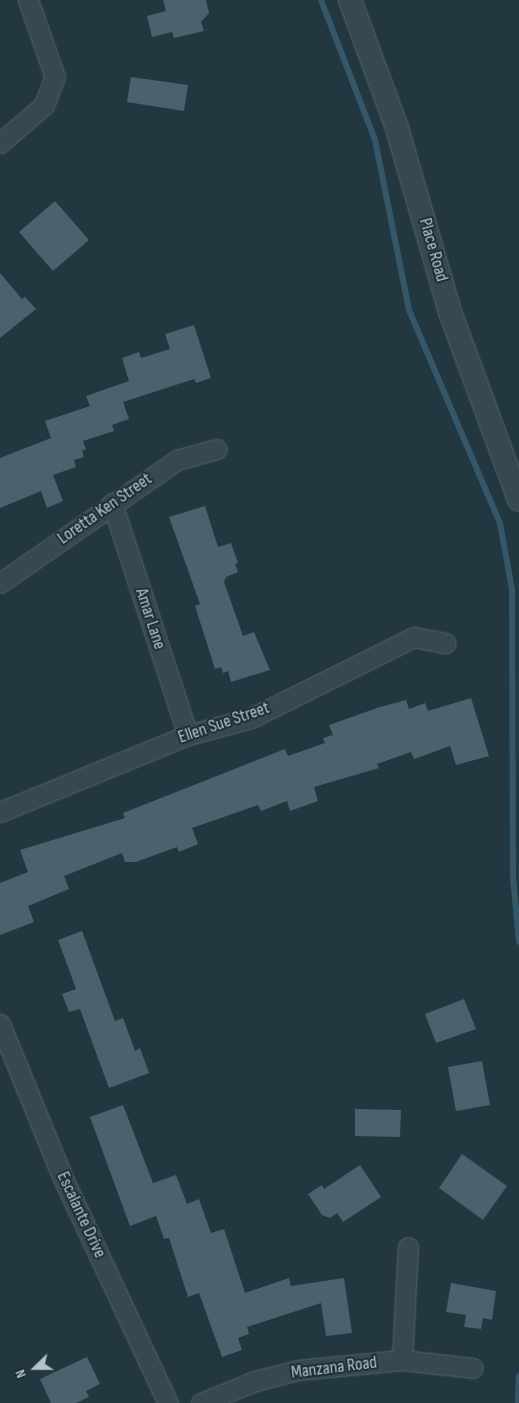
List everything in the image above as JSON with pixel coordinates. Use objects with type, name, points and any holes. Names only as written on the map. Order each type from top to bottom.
[{"type":"street","points":[[0,143],[44,105],[55,77],[28,0]]},
{"type":"street","name":"Place Road","points":[[350,0],[397,128],[450,312],[519,500]]},
{"type":"street","name":"Loretta Ken Street","points":[[0,583],[112,503],[177,460],[217,449]]},
{"type":"street","name":"Amar Lane","points":[[112,503],[188,735]]},
{"type":"street","name":"Ellen Sue Street","points":[[0,812],[188,735],[251,718],[414,637],[445,643]]},
{"type":"street","name":"Escalante Drive","points":[[0,1024],[62,1176],[168,1403]]},
{"type":"street","points":[[402,1360],[408,1247]]},
{"type":"street","name":"Manzana Road","points":[[201,1403],[255,1380],[298,1370],[402,1360],[473,1368]]},
{"type":"building","points":[[163,0],[206,0],[209,13],[201,22],[204,31],[174,38],[172,32],[152,37],[147,16],[166,11]]},
{"type":"building","points":[[131,77],[188,85],[184,111],[127,102]]},
{"type":"building","points":[[55,201],[89,240],[53,271],[19,232]]},
{"type":"building","points":[[0,273],[22,299],[25,297],[36,309],[0,338]]},
{"type":"building","points":[[194,325],[211,378],[196,383],[194,379],[123,402],[129,419],[112,425],[114,431],[83,441],[86,449],[82,451],[84,457],[74,460],[76,467],[53,475],[63,501],[47,508],[41,491],[0,508],[0,458],[51,438],[45,421],[90,406],[86,396],[129,381],[122,358],[139,352],[141,358],[170,349],[165,334]]},
{"type":"building","points":[[205,506],[218,547],[231,543],[238,563],[235,564],[238,572],[226,577],[224,582],[243,636],[254,632],[270,670],[231,682],[228,671],[223,673],[221,667],[215,669],[195,606],[200,604],[169,517]]},
{"type":"building","points":[[471,698],[489,756],[456,765],[450,746],[414,759],[411,752],[377,764],[379,768],[314,787],[318,801],[290,811],[287,801],[261,811],[258,805],[192,828],[198,844],[179,852],[177,847],[136,862],[125,862],[122,853],[64,876],[69,889],[28,906],[34,922],[0,935],[0,883],[28,872],[20,850],[125,818],[123,813],[285,749],[288,756],[325,743],[323,738],[333,735],[329,725],[380,707],[406,700],[409,709],[425,703],[428,711]]},
{"type":"building","points":[[82,931],[115,1021],[123,1018],[135,1051],[140,1048],[149,1073],[109,1088],[80,1009],[69,1012],[62,994],[76,989],[58,940]]},
{"type":"building","points":[[464,999],[476,1029],[436,1043],[425,1014]]},
{"type":"building","points":[[482,1061],[490,1105],[456,1111],[448,1067]]},
{"type":"building","points":[[123,1105],[153,1183],[176,1175],[187,1204],[199,1199],[211,1233],[224,1229],[245,1293],[289,1278],[291,1286],[344,1278],[352,1333],[326,1336],[321,1303],[247,1327],[249,1334],[238,1338],[242,1350],[222,1357],[199,1293],[188,1297],[169,1238],[164,1239],[156,1216],[130,1226],[90,1117]]},
{"type":"building","points":[[355,1109],[401,1110],[400,1137],[355,1136]]},
{"type":"building","points":[[462,1154],[507,1186],[483,1220],[439,1188]]},
{"type":"building","points":[[360,1165],[381,1197],[343,1222],[337,1213],[330,1218],[322,1215],[308,1194],[322,1185],[324,1189]]},
{"type":"building","points":[[451,1283],[496,1291],[492,1320],[483,1318],[481,1329],[464,1327],[466,1315],[446,1312]]},
{"type":"building","points":[[87,1357],[100,1384],[86,1391],[89,1397],[76,1403],[51,1403],[40,1379]]},
{"type":"waterway","points":[[321,0],[375,140],[409,310],[500,523],[512,589],[513,878],[519,942]]},
{"type":"waterway","points":[[518,1403],[519,1376]]}]
